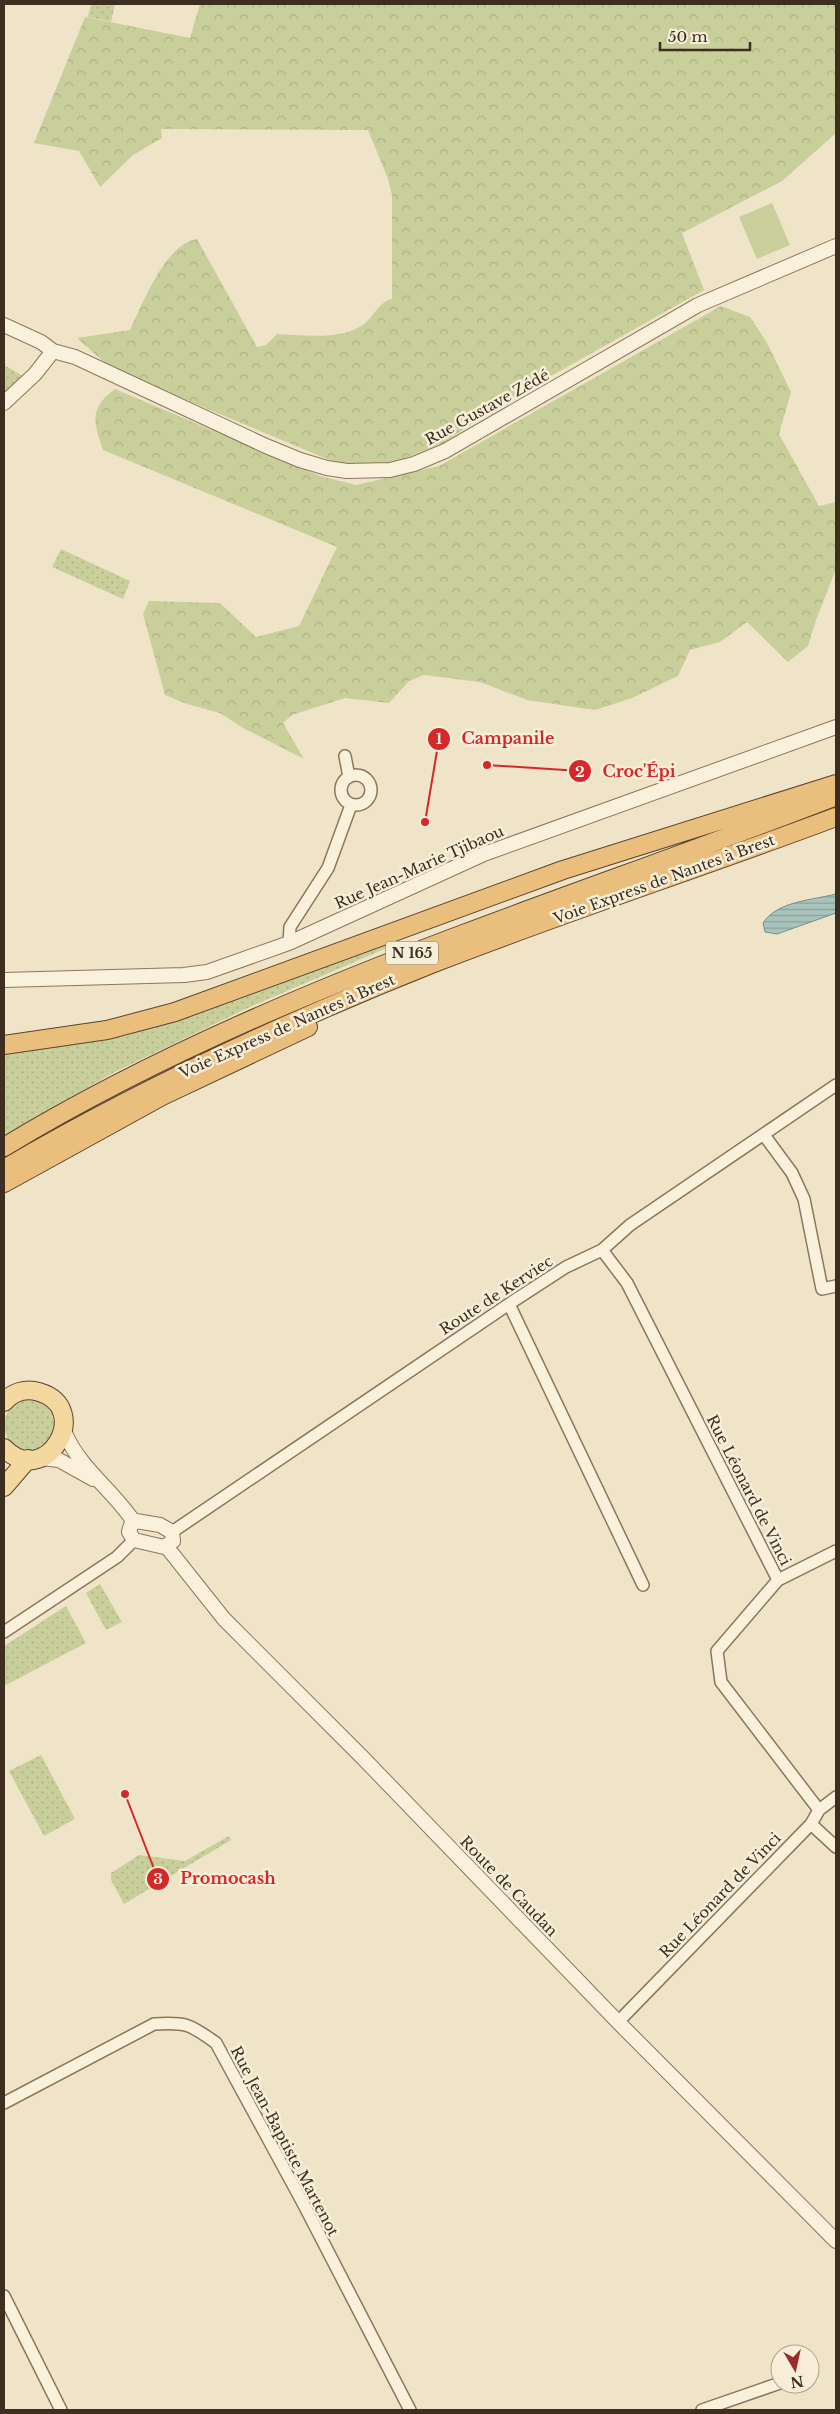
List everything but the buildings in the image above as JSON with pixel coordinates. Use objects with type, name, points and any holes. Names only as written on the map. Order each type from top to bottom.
[{"type":"highway","points":[[6,1045],[106,1030],[175,1012],[563,870],[836,784]]},
{"type":"highway","name":"Voie Express de Nantes à Brest","points":[[4,1147],[119,1083],[331,985],[507,916],[836,796]]},
{"type":"highway","name":"Voie Express de Nantes à Brest","points":[[4,1169],[56,1138],[208,1060],[286,1024],[435,963],[836,816]]},
{"type":"highway","name":"N 165","points":[[4,1183],[61,1150],[170,1092],[310,1026],[411,982],[435,963]]},
{"type":"main road","points":[[4,1402],[21,1391],[44,1393],[60,1409],[63,1416],[64,1431],[53,1450],[34,1459],[4,1487]]},
{"type":"main road","points":[[4,1448],[16,1457],[34,1459]]},
{"type":"street","name":"Rue Gustave Zédé","points":[[4,325],[42,342],[53,351],[75,357],[300,460],[347,471],[390,470],[414,464],[445,451],[698,305],[835,250]]},
{"type":"street","points":[[4,403],[35,374],[53,351]]},
{"type":"street","name":"Rue Jean-Marie Tjibaou","points":[[4,980],[184,975],[207,972],[289,943],[484,854],[836,727]]},
{"type":"street","points":[[345,756],[349,777]]},
{"type":"street","points":[[359,775],[364,777],[371,789],[366,802],[351,805],[341,794],[342,784],[349,777],[359,775]]},
{"type":"street","points":[[289,943],[290,928],[328,868],[351,805]]},
{"type":"street","name":"Route de Kerviec","points":[[168,1529],[566,1267],[602,1250],[630,1224],[836,1086]]},
{"type":"street","points":[[764,1135],[792,1173],[804,1198],[822,1289],[836,1286]]},
{"type":"street","name":"Rue Léonard de Vinci","points":[[602,1250],[627,1284],[778,1580],[717,1651],[721,1682],[819,1810],[811,1824],[618,2022]]},
{"type":"street","points":[[509,1304],[643,1585]]},
{"type":"street","points":[[64,1431],[68,1441],[98,1482],[138,1522],[168,1529]]},
{"type":"street","points":[[34,1459],[59,1460],[98,1482]]},
{"type":"street","points":[[138,1522],[129,1532],[136,1541],[162,1546]]},
{"type":"street","points":[[162,1546],[152,1539],[152,1534],[158,1527],[168,1529]]},
{"type":"street","points":[[4,1632],[117,1558],[136,1541]]},
{"type":"street","name":"Route de Caudan","points":[[162,1546],[224,1619],[363,1758],[618,2022],[836,2241]]},
{"type":"street","points":[[778,1580],[836,1551]]},
{"type":"street","points":[[819,1810],[836,1797]]},
{"type":"street","points":[[811,1824],[836,1847]]},
{"type":"street","name":"Rue Jean-Baptiste Martenot","points":[[4,2103],[154,2024],[180,2022],[199,2031],[216,2043],[304,2205],[410,2410]]},
{"type":"street","points":[[4,2296],[61,2410]]},
{"type":"street","points":[[702,2410],[770,2386]]},
{"type":"green space","points":[[91,4],[115,4],[111,22],[88,17]]},
{"type":"green space","points":[[200,4],[836,4],[836,133],[782,181],[682,233],[704,290],[503,403],[443,443],[391,464],[339,464],[112,369],[77,338],[130,330],[148,291],[165,263],[185,243],[197,239],[257,347],[266,345],[277,334],[322,336],[344,333],[364,324],[380,306],[392,299],[392,195],[388,179],[368,130],[161,129],[162,138],[133,155],[100,187],[79,151],[34,143],[85,17],[190,38]]},
{"type":"green space","points":[[772,203],[790,245],[757,259],[739,217]]},
{"type":"green space","points":[[721,306],[750,317],[766,341],[791,392],[779,434],[819,506],[836,502],[836,569],[808,646],[788,662],[747,622],[720,642],[690,650],[678,676],[632,698],[595,710],[527,700],[480,682],[424,675],[409,681],[389,703],[345,698],[292,715],[283,723],[304,759],[243,728],[220,713],[187,704],[165,695],[143,614],[149,601],[220,603],[256,637],[299,626],[337,547],[103,450],[97,431],[97,410],[106,396],[115,389],[320,476],[356,485],[439,466]]},
{"type":"green space","points":[[4,365],[23,376],[4,395]]},
{"type":"green space","points":[[61,549],[130,581],[123,599],[52,567]]},
{"type":"green space","points":[[390,940],[394,945],[250,1007],[113,1073],[4,1137],[4,1053],[125,1036],[249,994]]},
{"type":"green space","points":[[24,1400],[34,1400],[47,1407],[54,1420],[54,1430],[47,1443],[34,1450],[24,1450],[15,1446],[8,1439],[4,1430],[4,1420],[8,1411],[15,1404]]},
{"type":"green space","points":[[100,1584],[122,1622],[106,1630],[86,1593]]},
{"type":"green space","points":[[66,1606],[86,1643],[4,1686],[4,1646]]},
{"type":"green space","points":[[41,1755],[75,1819],[44,1836],[9,1771]]},
{"type":"green space","points":[[229,1836],[231,1840],[124,1904],[111,1880],[111,1873],[139,1855],[185,1861]]},
{"type":"water","points":[[836,894],[836,913],[777,934],[765,932],[763,923],[777,910],[796,902]]},
{"type":"place","name":"Croc'Épi","points":[[487,765]]},
{"type":"place","name":"Campanile","points":[[425,822]]},
{"type":"place","name":"Promocash","points":[[125,1794]]}]
